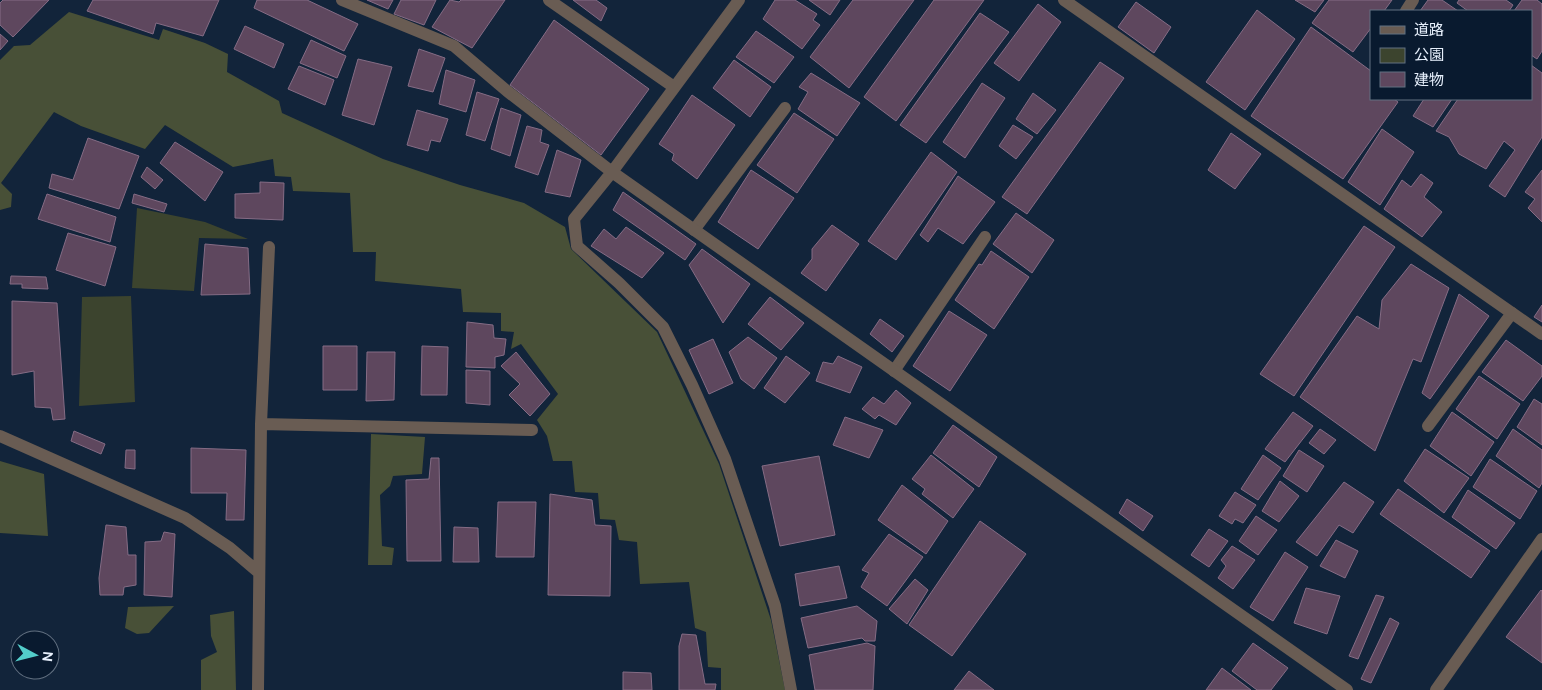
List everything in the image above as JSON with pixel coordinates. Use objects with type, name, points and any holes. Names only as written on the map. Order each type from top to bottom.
[{"type":"street","points":[[342,0],[454,46],[507,91],[612,172],[1347,690]]},
{"type":"street","points":[[549,0],[674,88]]},
{"type":"street","points":[[739,0],[612,172],[574,219],[577,246],[619,283],[663,327],[692,385],[725,459],[772,597],[791,690]]},
{"type":"street","points":[[1064,0],[1542,334]]},
{"type":"street","points":[[694,230],[785,108]]},
{"type":"street","points":[[894,371],[985,237]]},
{"type":"street","points":[[258,690],[261,424],[269,247]]},
{"type":"street","points":[[1428,426],[1512,313]]},
{"type":"street","points":[[261,424],[532,430]]},
{"type":"street","points":[[0,436],[185,518],[230,548],[258,571]]},
{"type":"street","points":[[1436,690],[1542,539]]},
{"type":"green space","points":[[69,12],[159,40],[163,29],[205,43],[228,54],[227,72],[279,101],[282,113],[383,159],[460,185],[524,203],[565,227],[571,249],[657,332],[719,464],[771,620],[785,690],[721,690],[721,668],[708,667],[706,632],[695,628],[689,582],[640,584],[637,542],[619,540],[615,520],[600,519],[598,493],[575,492],[572,461],[553,461],[547,436],[537,420],[558,394],[521,344],[511,349],[514,332],[501,331],[501,313],[463,312],[461,289],[375,281],[376,252],[353,252],[350,193],[293,191],[291,177],[275,176],[273,159],[233,167],[165,125],[145,149],[81,126],[54,112],[1,183],[12,194],[11,207],[0,210],[0,60],[14,46],[30,45]]},
{"type":"green space","points":[[137,208],[205,222],[248,239],[199,238],[194,291],[132,288]]},
{"type":"green space","points":[[131,296],[135,402],[79,406],[82,297]]},
{"type":"green space","points":[[371,434],[425,437],[422,474],[393,476],[390,486],[380,495],[382,546],[394,548],[392,565],[368,565]]},
{"type":"green space","points":[[0,461],[44,474],[48,536],[0,533]]},
{"type":"green space","points":[[174,606],[149,633],[137,634],[125,628],[128,607]]},
{"type":"green space","points":[[234,611],[236,690],[201,690],[201,660],[217,652],[211,636],[210,615]]},
{"type":"building","points":[[3,0],[49,0],[13,37],[0,25],[0,3]]},
{"type":"building","points":[[93,0],[219,0],[203,36],[156,23],[153,34],[87,11]]},
{"type":"building","points":[[257,0],[307,0],[358,24],[344,51],[254,8]]},
{"type":"building","points":[[367,0],[393,0],[388,9]]},
{"type":"building","points":[[401,0],[436,0],[424,25],[394,14]]},
{"type":"building","points":[[450,0],[459,2],[461,0],[505,0],[472,48],[432,27]]},
{"type":"building","points":[[573,0],[596,0],[607,8],[601,21]]},
{"type":"building","points":[[775,0],[795,0],[817,14],[813,20],[820,25],[802,49],[763,19]]},
{"type":"building","points":[[809,0],[840,0],[830,15]]},
{"type":"building","points":[[853,0],[914,0],[849,88],[810,57]]},
{"type":"building","points":[[934,0],[984,0],[896,121],[864,97]]},
{"type":"building","points":[[1295,0],[1324,0],[1315,12]]},
{"type":"building","points":[[1329,0],[1392,0],[1385,10],[1370,10],[1370,29],[1353,52],[1312,23]]},
{"type":"building","points":[[1428,0],[1442,0],[1457,10],[1421,10]]},
{"type":"building","points":[[1459,0],[1506,0],[1513,5],[1510,10],[1467,10],[1457,3]]},
{"type":"building","points":[[1522,0],[1537,0],[1542,4],[1542,51],[1537,59],[1532,56],[1532,10],[1515,10]]},
{"type":"building","points":[[1136,2],[1171,27],[1154,53],[1118,27]]},
{"type":"building","points":[[1038,4],[1061,22],[1019,81],[994,63]]},
{"type":"building","points":[[1257,10],[1295,39],[1245,110],[1206,82]]},
{"type":"building","points":[[980,13],[1009,32],[926,143],[900,125]]},
{"type":"building","points":[[554,20],[649,89],[601,155],[510,85]]},
{"type":"building","points":[[245,26],[284,44],[274,68],[234,49]]},
{"type":"building","points":[[1311,27],[1370,70],[1370,100],[1395,100],[1398,102],[1343,179],[1251,116]]},
{"type":"building","points":[[756,31],[794,57],[774,83],[736,57]]},
{"type":"building","points":[[0,34],[8,41],[0,50]]},
{"type":"building","points":[[311,40],[346,56],[337,78],[300,63]]},
{"type":"building","points":[[419,49],[445,58],[433,92],[408,86]]},
{"type":"building","points":[[358,59],[392,67],[374,125],[342,115]]},
{"type":"building","points":[[734,60],[771,87],[750,117],[713,88]]},
{"type":"building","points":[[1100,62],[1124,78],[1027,214],[1002,197]]},
{"type":"building","points":[[299,66],[334,80],[325,105],[288,89]]},
{"type":"building","points":[[1532,66],[1542,73],[1542,137],[1505,197],[1489,186],[1515,150],[1504,141],[1486,169],[1459,154],[1449,137],[1436,131],[1457,100],[1532,100]]},
{"type":"building","points":[[446,70],[475,80],[466,112],[439,104]]},
{"type":"building","points":[[811,73],[860,103],[837,136],[798,109],[808,92],[799,87]]},
{"type":"building","points":[[982,83],[1005,98],[965,158],[943,142]]},
{"type":"building","points":[[477,92],[499,99],[485,141],[466,135]]},
{"type":"building","points":[[1033,93],[1056,110],[1037,134],[1016,119]]},
{"type":"building","points":[[692,95],[735,125],[697,179],[672,160],[674,154],[659,144]]},
{"type":"building","points":[[1423,100],[1451,100],[1433,127],[1413,116]]},
{"type":"building","points":[[501,108],[521,115],[510,156],[491,149]]},
{"type":"building","points":[[417,110],[448,119],[440,142],[431,140],[428,151],[407,145]]},
{"type":"building","points":[[794,113],[834,139],[797,193],[757,165]]},
{"type":"building","points":[[1013,125],[1033,137],[1016,159],[999,146]]},
{"type":"building","points":[[527,126],[542,130],[540,142],[549,145],[538,175],[515,167]]},
{"type":"building","points":[[1382,129],[1414,152],[1380,205],[1348,182]]},
{"type":"building","points":[[1231,133],[1261,154],[1235,189],[1208,170]]},
{"type":"building","points":[[88,138],[139,156],[119,209],[49,188],[52,174],[73,180]]},
{"type":"building","points":[[175,142],[223,172],[205,201],[160,163]]},
{"type":"building","points":[[557,150],[581,160],[570,197],[545,192]]},
{"type":"building","points":[[931,152],[957,172],[896,260],[868,241]]},
{"type":"building","points":[[147,167],[163,180],[155,189],[141,177]]},
{"type":"building","points":[[751,170],[794,198],[758,249],[718,222]]},
{"type":"building","points":[[1542,170],[1542,222],[1528,208],[1535,199],[1525,192]]},
{"type":"building","points":[[1421,174],[1433,183],[1424,197],[1442,212],[1422,237],[1384,209],[1402,180],[1411,187]]},
{"type":"building","points":[[958,176],[995,202],[963,244],[938,228],[928,242],[920,235]]},
{"type":"building","points":[[260,182],[284,183],[283,220],[235,218],[235,194],[260,193]]},
{"type":"building","points":[[623,192],[696,244],[685,260],[613,210]]},
{"type":"building","points":[[47,194],[116,217],[110,242],[38,219]]},
{"type":"building","points":[[134,194],[167,204],[164,212],[132,203]]},
{"type":"building","points":[[1016,213],[1054,240],[1032,273],[993,244]]},
{"type":"building","points":[[832,225],[859,244],[826,291],[801,273],[812,259],[812,249]]},
{"type":"building","points":[[1364,226],[1395,247],[1294,396],[1260,374]]},
{"type":"building","points":[[626,227],[664,253],[642,278],[591,246],[604,229],[616,239]]},
{"type":"building","points":[[68,233],[116,247],[105,286],[56,270]]},
{"type":"building","points":[[205,244],[248,248],[250,294],[201,295]]},
{"type":"building","points":[[702,249],[750,284],[723,323],[689,265]]},
{"type":"building","points":[[991,251],[1029,277],[994,329],[955,300],[979,264],[982,265]]},
{"type":"building","points":[[1411,264],[1449,288],[1421,362],[1413,359],[1375,451],[1300,397],[1357,316],[1379,329],[1382,300]]},
{"type":"building","points":[[11,276],[46,277],[48,289],[22,288],[22,284],[10,284]]},
{"type":"building","points":[[1459,294],[1489,316],[1430,399],[1422,393]]},
{"type":"building","points":[[770,297],[804,323],[781,350],[748,324]]},
{"type":"building","points":[[12,301],[57,303],[65,419],[53,420],[51,408],[35,407],[34,371],[12,375]]},
{"type":"building","points":[[1542,305],[1542,322],[1534,317]]},
{"type":"building","points":[[949,311],[987,335],[950,391],[913,366]]},
{"type":"building","points":[[880,319],[904,336],[892,352],[870,334]]},
{"type":"building","points":[[467,322],[493,325],[494,338],[506,339],[504,355],[495,357],[495,368],[466,367]]},
{"type":"building","points":[[748,337],[777,358],[754,389],[741,379],[729,352]]},
{"type":"building","points":[[713,339],[733,383],[709,394],[689,350]]},
{"type":"building","points":[[1506,340],[1542,366],[1542,376],[1523,401],[1482,372]]},
{"type":"building","points":[[323,346],[357,346],[357,390],[323,390]]},
{"type":"building","points":[[422,346],[448,347],[447,395],[421,395]]},
{"type":"building","points":[[367,352],[395,352],[394,400],[366,401]]},
{"type":"building","points":[[516,352],[550,394],[530,416],[509,395],[520,384],[501,366]]},
{"type":"building","points":[[786,356],[810,373],[785,403],[764,388]]},
{"type":"building","points":[[838,356],[862,367],[850,393],[816,381],[823,362],[833,364]]},
{"type":"building","points":[[466,370],[490,371],[490,405],[466,403]]},
{"type":"building","points":[[1479,376],[1520,404],[1497,439],[1456,409]]},
{"type":"building","points":[[896,390],[911,403],[896,425],[879,415],[875,419],[862,409],[873,397],[884,404]]},
{"type":"building","points":[[1534,399],[1542,404],[1542,445],[1517,427]]},
{"type":"building","points":[[1293,412],[1313,426],[1285,462],[1265,449]]},
{"type":"building","points":[[1452,412],[1494,442],[1471,476],[1430,446]]},
{"type":"building","points":[[845,417],[883,430],[869,458],[833,445]]},
{"type":"building","points":[[953,425],[997,457],[979,487],[933,453]]},
{"type":"building","points":[[1320,429],[1336,440],[1324,454],[1309,443]]},
{"type":"building","points":[[1513,429],[1542,450],[1542,483],[1539,488],[1496,456]]},
{"type":"building","points":[[74,431],[105,444],[101,454],[71,441]]},
{"type":"building","points":[[191,448],[246,450],[244,520],[226,520],[227,493],[191,493]]},
{"type":"building","points":[[1425,449],[1469,478],[1444,513],[1404,481]]},
{"type":"building","points":[[126,450],[135,450],[135,469],[125,468]]},
{"type":"building","points":[[1299,450],[1324,466],[1307,492],[1283,476]]},
{"type":"building","points":[[931,455],[974,489],[953,518],[922,494],[925,489],[912,479]]},
{"type":"building","points":[[1263,455],[1281,468],[1258,500],[1241,489]]},
{"type":"building","points":[[819,456],[835,535],[780,546],[762,466]]},
{"type":"building","points":[[431,458],[439,458],[441,561],[407,561],[406,480],[429,479]]},
{"type":"building","points":[[1490,459],[1537,491],[1520,519],[1473,487]]},
{"type":"building","points":[[1280,481],[1299,496],[1279,522],[1262,511]]},
{"type":"building","points":[[1344,482],[1374,502],[1353,533],[1339,525],[1317,556],[1296,542]]},
{"type":"building","points":[[902,485],[948,521],[926,554],[878,520]]},
{"type":"building","points":[[1398,489],[1490,551],[1471,578],[1380,514]]},
{"type":"building","points":[[1468,490],[1515,523],[1496,549],[1452,517]]},
{"type":"building","points":[[1235,492],[1256,505],[1243,523],[1235,519],[1232,524],[1219,516]]},
{"type":"building","points":[[550,494],[592,500],[595,525],[611,526],[610,596],[548,595]]},
{"type":"building","points":[[1127,499],[1153,516],[1143,531],[1119,513]]},
{"type":"building","points":[[498,502],[536,502],[534,557],[496,557]]},
{"type":"building","points":[[1256,516],[1277,530],[1258,555],[1239,541]]},
{"type":"building","points":[[980,521],[1026,554],[952,656],[909,625]]},
{"type":"building","points":[[106,525],[126,527],[128,555],[136,555],[136,585],[124,587],[123,595],[100,595],[99,578]]},
{"type":"building","points":[[454,527],[478,528],[479,562],[453,562]]},
{"type":"building","points":[[1209,529],[1228,541],[1209,567],[1191,555]]},
{"type":"building","points":[[164,532],[175,534],[172,597],[144,595],[145,542],[161,541]]},
{"type":"building","points":[[889,534],[923,557],[887,606],[861,587],[869,573],[862,570]]},
{"type":"building","points":[[1336,540],[1358,551],[1345,578],[1320,566]]},
{"type":"building","points":[[1232,546],[1255,560],[1233,589],[1218,578],[1226,566],[1221,560]]},
{"type":"building","points":[[1285,552],[1308,567],[1273,621],[1250,607]]},
{"type":"building","points":[[839,566],[847,598],[800,606],[795,574]]},
{"type":"building","points":[[915,579],[928,590],[907,624],[889,609]]},
{"type":"building","points":[[1306,588],[1340,596],[1327,634],[1294,623]]},
{"type":"building","points":[[1542,591],[1542,663],[1506,637]]},
{"type":"building","points":[[1376,595],[1384,597],[1358,659],[1349,656]]},
{"type":"building","points":[[857,606],[877,621],[875,641],[865,641],[862,638],[808,648],[801,618]]},
{"type":"building","points":[[1390,618],[1399,623],[1371,683],[1361,679]]},
{"type":"building","points":[[682,634],[696,635],[705,684],[716,684],[715,690],[679,690],[679,646]]},
{"type":"building","points":[[867,643],[875,646],[873,690],[815,690],[809,655]]},
{"type":"building","points":[[1253,643],[1288,668],[1271,690],[1257,690],[1232,671]]},
{"type":"building","points":[[1222,668],[1251,690],[1206,690]]},
{"type":"building","points":[[969,671],[994,690],[954,690]]},
{"type":"building","points":[[623,672],[651,673],[652,690],[623,690]]}]
